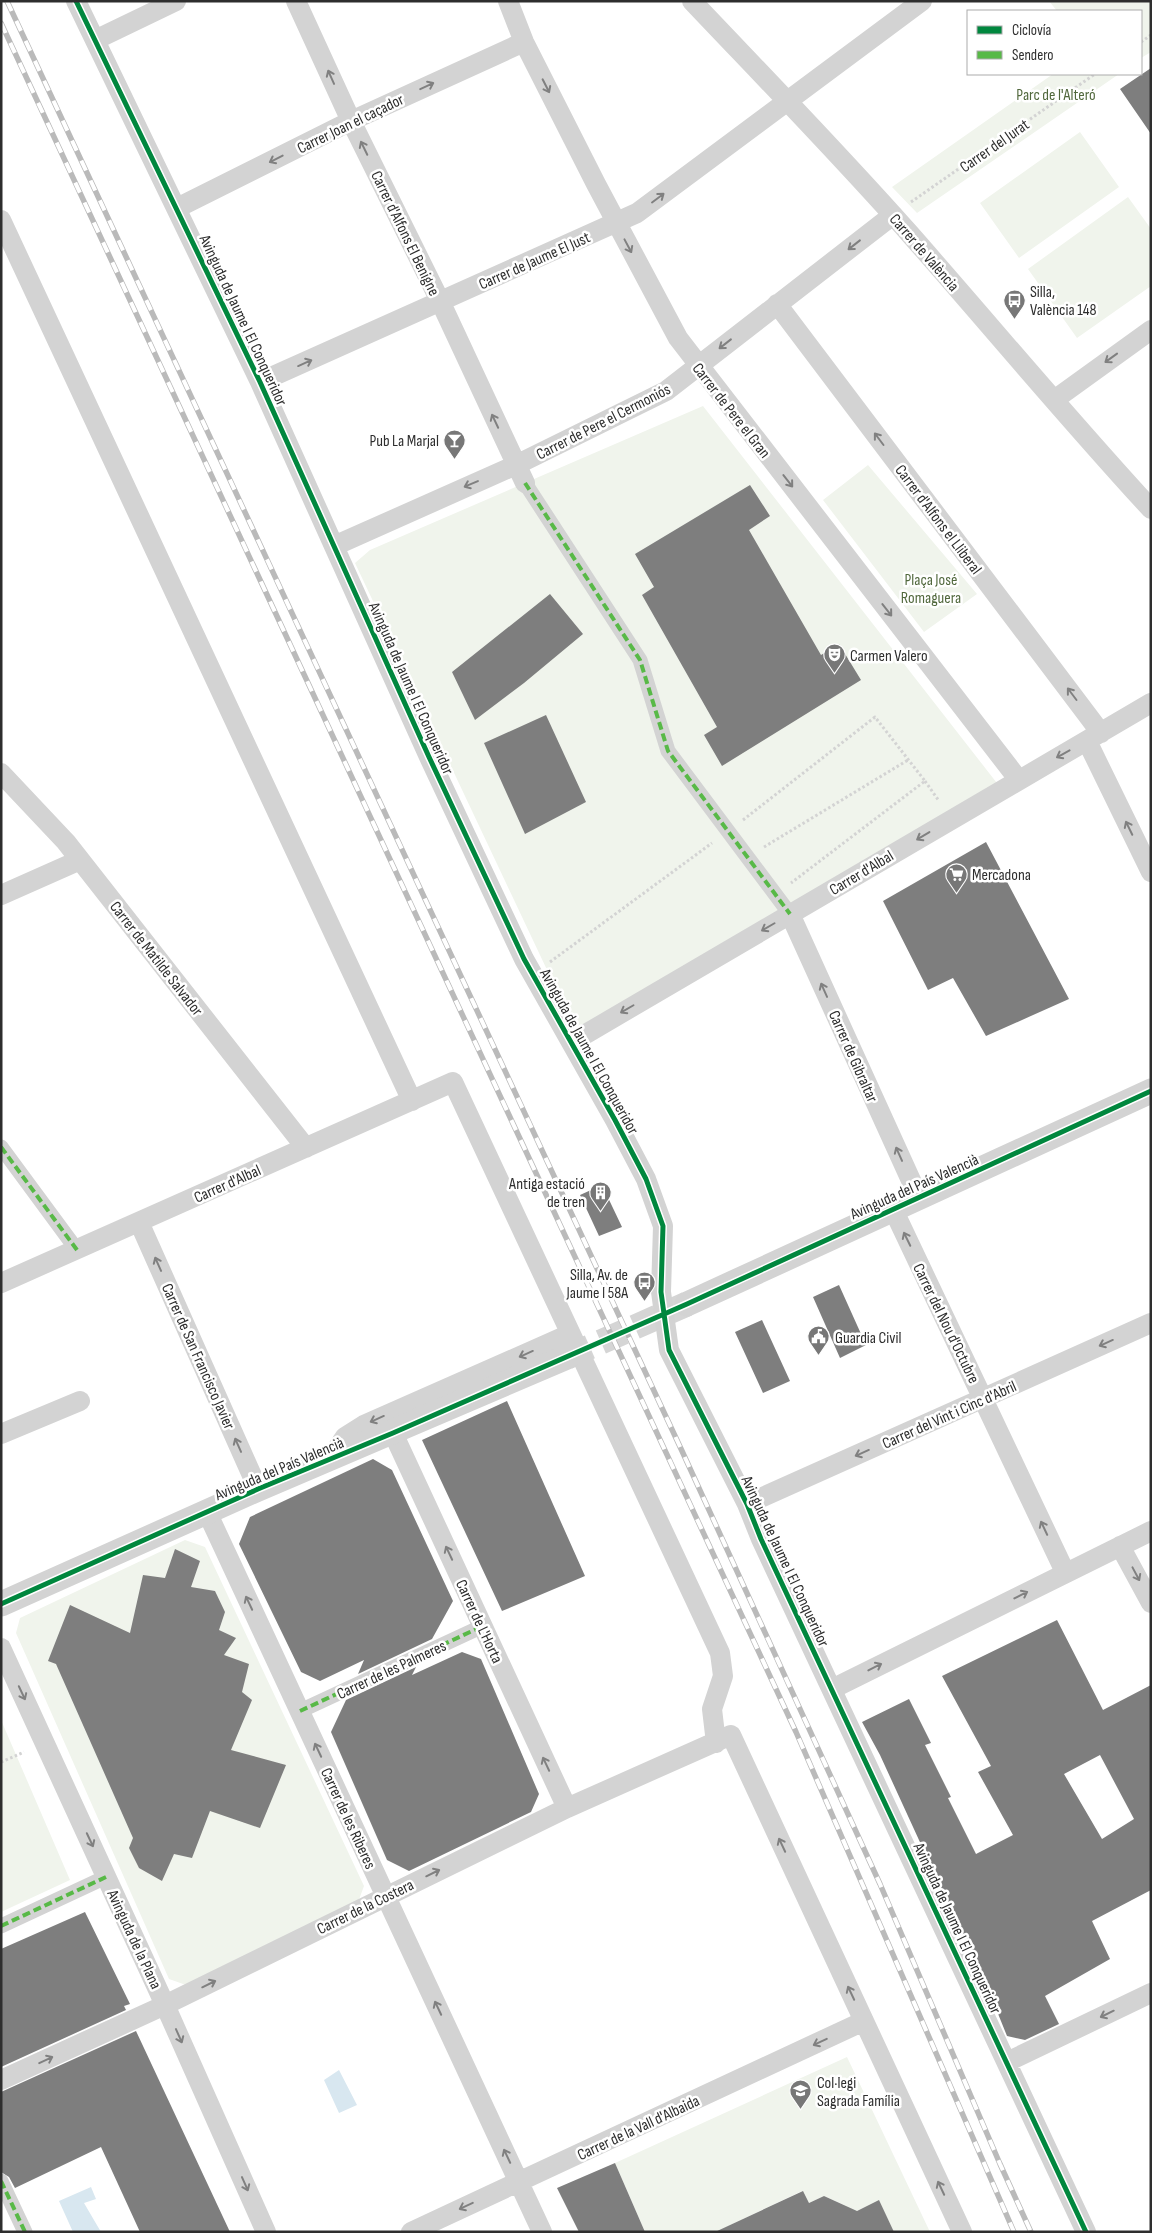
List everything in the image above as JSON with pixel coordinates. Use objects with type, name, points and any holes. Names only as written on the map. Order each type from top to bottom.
[{"type":"street","name":"Avinguda de Jaume I El Conqueridor","points":[[76,1],[260,382],[426,748],[533,975],[572,1042],[646,1179],[663,1226],[661,1292],[669,1350],[747,1504],[1086,2232]]},
{"type":"street","points":[[94,40],[176,1]]},
{"type":"street","name":"Carrer d'Alfons El Benigne","points":[[296,1],[351,122],[441,303],[525,483]]},
{"type":"street","name":"Carrer de Pere el Gran","points":[[508,1],[524,42],[616,223],[678,338],[1018,780]]},
{"type":"street","name":"Carrer de València","points":[[692,1],[893,215],[1097,451],[1151,509]]},
{"type":"street","name":"Carrer de Jaume El Just","points":[[260,382],[441,303],[637,213],[922,1]]},
{"type":"street","name":"Carrer Joan el caçador","points":[[177,208],[351,122],[524,42]]},
{"type":"street","name":"Carrer de Pere el Cermoniós","points":[[334,546],[516,465],[666,391],[893,215]]},
{"type":"street","points":[[1,220],[412,1101]]},
{"type":"street","name":"Carrer d'Alfons el Lliberal","points":[[777,304],[1094,737],[1151,872]]},
{"type":"street","points":[[1054,400],[1151,330]]},
{"type":"street","points":[[525,483],[640,660],[668,751],[790,914]]},
{"type":"street","name":"Carrer d'Albal","points":[[572,1042],[1151,703]]},
{"type":"street","name":"Carrer de Matilde Salvador","points":[[1,773],[66,842],[306,1148]]},
{"type":"street","points":[[1,895],[80,860]]},
{"type":"street","name":"Carrer de Gibraltar","points":[[790,914],[919,1198]]},
{"type":"street","name":"Carrer d'Albal","points":[[1,1283],[453,1082],[568,1345]]},
{"type":"street","name":"Avinguda del País Valencià","points":[[687,1304],[1151,1091]]},
{"type":"street","points":[[1,1147],[78,1250]]},
{"type":"street","name":"Carrer del Nou d'Octubre","points":[[892,1209],[1065,1572]]},
{"type":"street","name":"Carrer de San Francisco Javier","points":[[139,1222],[258,1489]]},
{"type":"street","name":"Carrer del Vint i Cinc d'Abril","points":[[747,1504],[1151,1323]]},
{"type":"street","points":[[568,1345],[720,1653],[723,1676],[712,1709],[723,1739],[864,2021],[962,2232]]},
{"type":"street","name":"Avinguda del País Valencià","points":[[1,1604],[258,1489],[393,1433],[568,1345]]},
{"type":"street","name":"Avinguda del País Valencià","points":[[330,1459],[345,1437],[364,1425],[568,1345]]},
{"type":"street","points":[[1,1434],[80,1400]]},
{"type":"street","name":"Carrer de L'Horta","points":[[393,1433],[567,1808]]},
{"type":"street","name":"Carrer de les Riberes","points":[[207,1512],[542,2232]]},
{"type":"street","points":[[832,1689],[1151,1531]]},
{"type":"street","points":[[1120,1546],[1151,1603]]},
{"type":"street","name":"Carrer de les Palmeres","points":[[300,1711],[483,1626]]},
{"type":"street","name":"Avinguda de la Plana","points":[[1,1648],[165,2005],[266,2232]]},
{"type":"street","name":"Carrer de la Costera","points":[[1,2080],[165,2005],[567,1808],[723,1739]]},
{"type":"street","points":[[1,1926],[106,1877]]},
{"type":"street","points":[[1007,2062],[1151,1993]]},
{"type":"street","name":"Carrer de la Vall d'Albaida","points":[[411,2232],[864,2021]]},
{"type":"street","points":[[1,2181],[25,2232]]},
{"type":"path","points":[[533,975],[729,831],[875,717],[925,781],[776,894]]},
{"type":"path","points":[[748,856],[908,760]]},
{"type":"path","points":[[1,1762],[13,1757]]},
{"type":"green space","points":[[1049,1],[1151,1],[1151,52],[1142,57],[1142,10],[1056,10]]},
{"type":"green space","name":"Parc de l'Alteró","points":[[1052,75],[1118,75],[917,213],[892,187]]},
{"type":"green space","points":[[1080,132],[1119,187],[1019,258],[980,203]]},
{"type":"green space","points":[[1128,197],[1151,229],[1151,286],[1077,338],[1028,269]]},
{"type":"green space","points":[[703,406],[1000,787],[577,1028],[565,1008],[355,563],[370,550]]},
{"type":"green space","name":"Plaça José Romaguera","points":[[868,465],[977,594],[924,632],[823,500]]},
{"type":"green space","points":[[185,1540],[205,1547],[364,1886],[357,1905],[186,1985],[169,1979],[16,1633],[20,1618]]},
{"type":"green space","points":[[1,1720],[70,1880],[1,1912]]},
{"type":"green space","name":"Col·legi Sagrada Família","points":[[847,2057],[930,2232],[894,2232],[879,2201],[848,2215],[844,2205],[824,2196],[809,2203],[802,2191],[716,2232],[645,2232],[615,2163]]},
{"type":"shaded area","points":[[339,2070],[357,2105],[339,2113],[324,2080]]},
{"type":"shaded area","points":[[91,2187],[96,2199],[84,2203],[101,2232],[73,2232],[59,2201]]},
{"type":"building","points":[[1151,68],[1151,134],[1120,89]]},
{"type":"building","points":[[750,485],[770,516],[749,530],[821,655],[839,644],[861,680],[722,766],[704,735],[717,727],[642,595],[654,587],[635,554]]},
{"type":"building","points":[[550,594],[583,634],[524,683],[475,720],[452,672]]},
{"type":"building","points":[[546,715],[586,802],[525,834],[484,743]]},
{"type":"building","points":[[986,842],[1069,999],[986,1036],[953,978],[928,990],[883,901]]},
{"type":"building","name":"Antiga estació de tren","points":[[602,1185],[622,1227],[599,1236],[580,1195]]},
{"type":"building","points":[[839,1285],[866,1345],[840,1358],[813,1297]]},
{"type":"building","points":[[762,1320],[790,1381],[763,1393],[735,1332]]},
{"type":"building","points":[[507,1401],[585,1576],[502,1611],[422,1440]]},
{"type":"building","points":[[373,1459],[392,1470],[453,1601],[432,1639],[358,1674],[364,1660],[320,1681],[301,1672],[239,1544],[250,1517]]},
{"type":"building","points":[[175,1549],[200,1561],[191,1587],[215,1591],[225,1612],[219,1630],[236,1638],[224,1655],[249,1664],[242,1692],[252,1700],[231,1750],[286,1765],[260,1828],[210,1811],[192,1858],[174,1854],[162,1881],[139,1868],[129,1848],[133,1838],[56,1664],[48,1661],[70,1605],[130,1633],[143,1575],[165,1578]]},
{"type":"building","points":[[1057,1620],[1103,1710],[1151,1685],[1151,1890],[1092,1921],[1110,1959],[1045,1996],[1059,2024],[1025,2040],[1007,2036],[984,1979],[880,1755],[862,1722],[909,1699],[931,1743],[925,1745],[951,1797],[948,1798],[976,1854],[1013,1835],[978,1772],[991,1766],[942,1676]],"holes":[[[1100,1755],[1134,1819],[1102,1839],[1064,1774]]]},
{"type":"building","points":[[462,1652],[481,1659],[539,1794],[531,1812],[409,1871],[387,1860],[331,1732],[346,1700],[416,1667],[412,1675]]},
{"type":"building","points":[[85,1912],[130,2004],[124,2006],[126,2010],[1,2067],[1,1949]]},
{"type":"building","points":[[136,2031],[230,2232],[140,2232],[101,2147],[15,2188],[9,2177],[1,2172],[1,2092]]},
{"type":"building","points":[[615,2163],[645,2232],[579,2232],[557,2188]]},
{"type":"building","points":[[803,2191],[809,2203],[824,2196],[857,2211],[879,2200],[894,2232],[715,2232]]},
{"type":"tunnel","points":[[567,1357],[687,1304]]},
{"type":"railway","points":[[7,1],[682,1451],[880,1884],[1031,2232]]},
{"type":"railway","points":[[1,23],[796,1732],[1014,2232]]},
{"type":"marked path","points":[[525,483],[640,660],[668,751],[790,914]]},
{"type":"marked path","points":[[1,1147],[77,1250]]},
{"type":"marked path","points":[[300,1711],[483,1626]]},
{"type":"marked path","points":[[1,1926],[106,1877]]},
{"type":"marked path","points":[[1,2181],[25,2232]]},
{"type":"cycle path","points":[[76,1],[260,382],[429,757],[524,959],[615,1120],[646,1179],[663,1226],[661,1292],[669,1350],[747,1504],[761,1539],[1086,2232]]},
{"type":"cycle path","points":[[1,1604],[258,1489],[393,1433],[687,1304],[1151,1091]]},
{"type":"place","name":"Silla, València 148","points":[[1014,319]]},
{"type":"place","name":"Pub La Marjal","points":[[455,459]]},
{"type":"place","name":"Carmen Valero","points":[[834,674]]},
{"type":"place","name":"Mercadona","points":[[956,893]]},
{"type":"place","name":"Antiga estació de tren","points":[[601,1211]]},
{"type":"place","name":"Silla, Av. de Jaume I 58A","points":[[644,1302]]},
{"type":"place","name":"Guardia Civil","points":[[819,1356]]},
{"type":"place","name":"Col·legi Sagrada Família","points":[[801,2110]]}]
